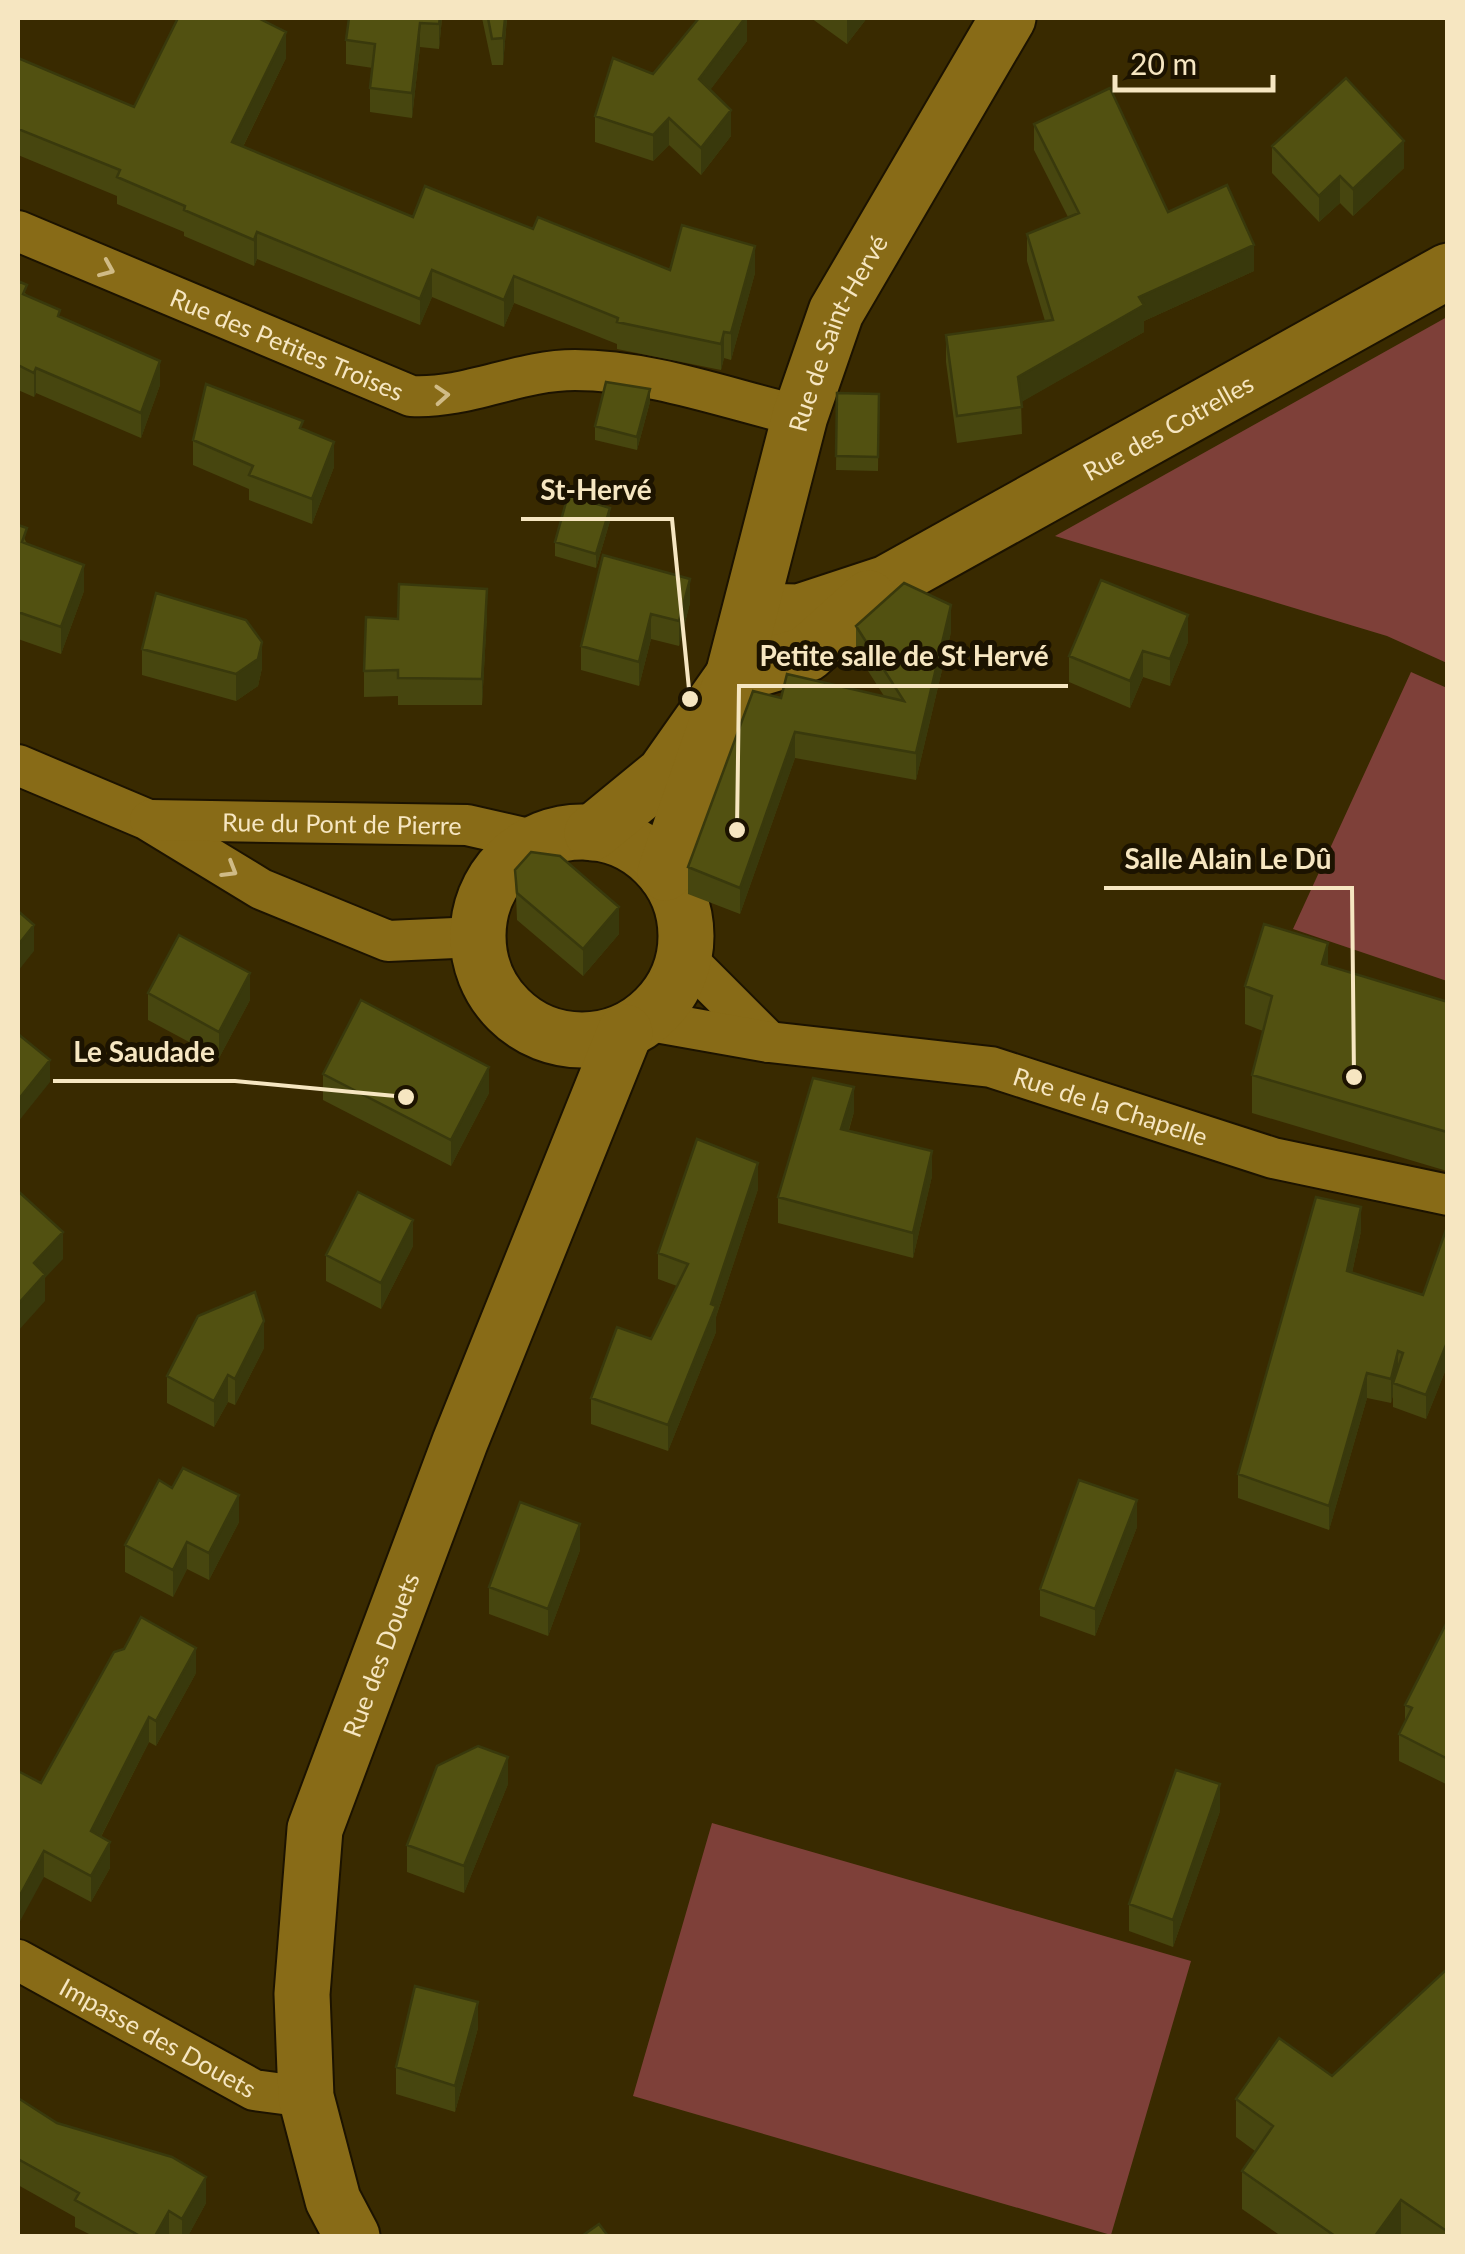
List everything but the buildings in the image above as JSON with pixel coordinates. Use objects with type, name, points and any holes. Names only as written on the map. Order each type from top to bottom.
[{"type":"street","name":"Rue de Saint-Hervé","points":[[733,676],[800,416],[836,312],[1008,18]]},
{"type":"street","name":"Rue des Petites Troises","points":[[18,231],[410,396],[444,398],[531,374],[576,370],[648,379],[800,416]]},
{"type":"street","name":"Rue des Cotrelles","points":[[751,611],[800,612],[886,583],[1448,271]]},
{"type":"street","name":"Rue des Cotrelles","points":[[733,676],[807,654],[886,583]]},
{"type":"street","points":[[592,833],[664,774],[733,676]]},
{"type":"street","points":[[665,873],[733,676]]},
{"type":"street","name":"Rue du Pont de Pierre","points":[[18,765],[146,820],[260,888],[388,941],[477,938]]},
{"type":"street","name":"Rue du Pont de Pierre","points":[[146,820],[467,824],[537,841]]},
{"type":"street","points":[[592,833],[620,839],[665,873],[679,899],[686,928],[684,957],[677,981],[635,1026],[592,1040],[557,1038],[526,1025],[500,1002],[483,971],[477,938],[481,908],[492,881],[512,858],[537,841],[564,834],[592,833]]},
{"type":"street","points":[[684,957],[769,1042]]},
{"type":"street","name":"Rue de la Chapelle","points":[[635,1026],[991,1067],[1273,1158],[1448,1195]]},
{"type":"street","name":"Rue des Douets","points":[[352,2236],[333,2200],[306,2097],[302,1994],[316,1829],[460,1442],[603,1092],[635,1026]]},
{"type":"street","points":[[557,1038],[603,1092]]},
{"type":"street","name":"Impasse des Douets","points":[[18,1960],[254,2090],[306,2097]]},
{"type":"shaded area","points":[[1447,317],[1447,663],[1387,636],[1055,536]]},
{"type":"shaded area","points":[[1411,672],[1447,688],[1447,981],[1293,929]]},
{"type":"shaded area","points":[[712,1823],[1191,1961],[1111,2235],[633,2096]]},
{"type":"place","name":"St-Hervé","points":[[690,699]]},
{"type":"place","name":"Petite salle de St Hervé","points":[[737,830]]},
{"type":"place","name":"Salle Alain Le Dû","points":[[1354,1077]]},
{"type":"place","name":"Le Saudade","points":[[406,1097]]}]
